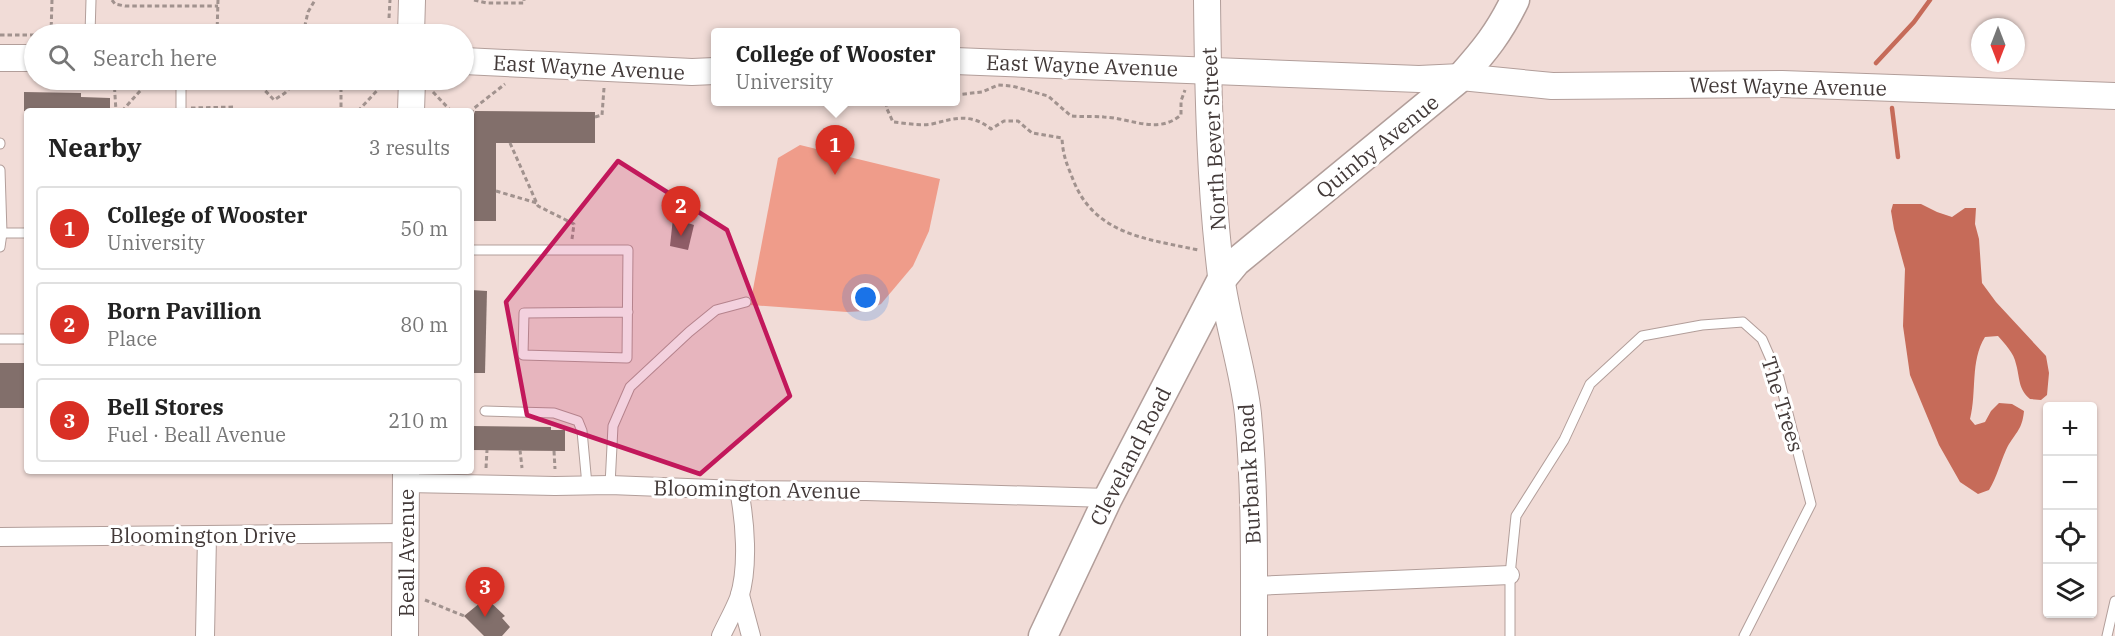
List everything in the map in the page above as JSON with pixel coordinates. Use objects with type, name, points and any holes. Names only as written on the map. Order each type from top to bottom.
[{"type":"main road","name":"Quinby Avenue","points":[[1222,279],[1236,262],[1461,77],[1490,45],[1503,26],[1515,0]]},
{"type":"main road","name":"Cleveland Road","points":[[1043,636],[1108,498],[1222,279]]},
{"type":"street","points":[[411,0],[411,24]]},
{"type":"street","name":"North Bever Street","points":[[1207,0],[1198,75],[1222,279]]},
{"type":"street","points":[[0,58],[24,58]]},
{"type":"street","name":"East Wayne Avenue","points":[[960,61],[1198,75],[1419,79],[1461,77]]},
{"type":"street","name":"East Wayne Avenue","points":[[474,62],[711,71]]},
{"type":"street","name":"West Wayne Avenue","points":[[1461,77],[1552,86],[1782,84],[2115,96]]},
{"type":"street","points":[[412,108],[419,90]]},
{"type":"street","name":"Burbank Road","points":[[1222,279],[1247,410],[1252,465],[1254,636]]},
{"type":"street","name":"Bloomington Avenue","points":[[406,477],[739,490],[1108,498]]},
{"type":"street","name":"Beall Avenue","points":[[405,636],[406,477]]},
{"type":"street","points":[[721,636],[740,595],[744,560],[743,512],[739,490]]},
{"type":"street","name":"Bloomington Drive","points":[[0,537],[406,533]]},
{"type":"street","points":[[205,636],[207,536]]},
{"type":"street","points":[[1254,586],[1510,575]]},
{"type":"street","points":[[740,595],[751,636]]},
{"type":"lane","points":[[90,24],[91,0]]},
{"type":"lane","points":[[181,90],[181,108]]},
{"type":"lane","points":[[0,170],[2,233],[0,247]]},
{"type":"lane","points":[[2,233],[24,233]]},
{"type":"lane","points":[[474,250],[628,250],[628,312],[627,358],[523,355],[524,313],[628,312]]},
{"type":"lane","points":[[610,485],[613,426],[630,387],[716,310],[746,302]]},
{"type":"lane","name":"The Trees","points":[[1510,636],[1510,575],[1515,516],[1564,440],[1590,384],[1642,336],[1702,325],[1743,322],[1762,339],[1779,378],[1811,504],[1744,636]]},
{"type":"lane","points":[[0,339],[24,339]]},
{"type":"lane","points":[[485,411],[554,413],[578,421],[582,431],[587,485]]},
{"type":"lane","points":[[2107,636],[2115,601]]},
{"type":"path","points":[[51,24],[52,0]]},
{"type":"path","points":[[112,0],[115,4],[125,6],[218,6]]},
{"type":"path","points":[[217,24],[218,0]]},
{"type":"path","points":[[305,24],[308,12],[315,0]]},
{"type":"path","points":[[474,0],[487,3],[524,3],[524,0]]},
{"type":"path","points":[[0,35],[24,35]]},
{"type":"path","points":[[474,108],[509,81],[510,64]]},
{"type":"path","points":[[595,117],[602,115],[604,68]]},
{"type":"path","points":[[960,94],[982,92],[998,85],[1012,86],[1048,96],[1071,116],[1104,116],[1140,125],[1155,126],[1173,122],[1181,115],[1181,101],[1198,75]]},
{"type":"path","points":[[115,90],[116,108]]},
{"type":"path","points":[[125,108],[141,90]]},
{"type":"path","points":[[264,90],[274,100],[288,90]]},
{"type":"path","points":[[341,90],[341,108]]},
{"type":"path","points":[[361,108],[378,90]]},
{"type":"path","points":[[428,90],[448,108]]},
{"type":"path","points":[[886,106],[893,122],[931,124],[958,117],[980,120],[991,129],[1004,121],[1018,121],[1032,133],[1062,138],[1063,156],[1080,198],[1100,218],[1115,228],[1142,237],[1198,250]]},
{"type":"path","points":[[192,108],[235,108]]},
{"type":"path","points":[[510,143],[538,206],[574,224],[571,250]]},
{"type":"path","points":[[496,190],[537,203]]},
{"type":"path","points":[[423,599],[464,616]]},
{"type":"highlighted area","points":[[618,161],[727,230],[790,396],[700,474],[527,415],[506,302]]},
{"type":"shaded area","points":[[800,145],[940,179],[929,231],[913,266],[881,304],[865,311],[847,312],[750,305],[778,158]]},
{"type":"shaded area","points":[[1893,204],[1921,204],[1952,217],[1965,208],[1976,208],[1975,224],[1979,239],[1982,283],[1996,302],[2046,356],[2049,373],[2047,395],[2041,400],[2030,399],[2021,387],[2013,356],[1998,336],[1985,337],[1980,346],[1970,419],[1975,425],[1985,422],[1999,403],[2012,404],[2024,411],[2020,428],[2006,450],[1992,485],[1989,490],[1978,494],[1960,482],[1939,445],[1910,375],[1903,326],[1905,269],[1894,229],[1891,211]]},
{"type":"building","points":[[24,92],[81,93],[81,97],[110,98],[110,108],[24,108]]},
{"type":"building","points":[[475,111],[595,112],[595,143],[496,143],[496,221],[474,221]]},
{"type":"building","points":[[673,218],[694,225],[688,250],[670,246]]},
{"type":"building","points":[[474,290],[487,291],[485,373],[474,373]]},
{"type":"building","points":[[0,363],[24,363],[24,408],[0,408]]},
{"type":"building","points":[[474,426],[551,427],[551,430],[565,430],[565,451],[474,450]]},
{"type":"building","points":[[486,598],[505,616],[502,618],[510,627],[502,636],[484,636],[464,616]]},
{"type":"waterway","points":[[1876,63],[1914,22],[1930,0]]},
{"type":"waterway","points":[[1892,108],[1898,157]]},
{"type":"place","name":"College of Wooster","points":[[835,175]]},
{"type":"place","name":"Born Pavillion","points":[[681,236]]},
{"type":"place","name":"Bell Stores","points":[[485,617]]}]
